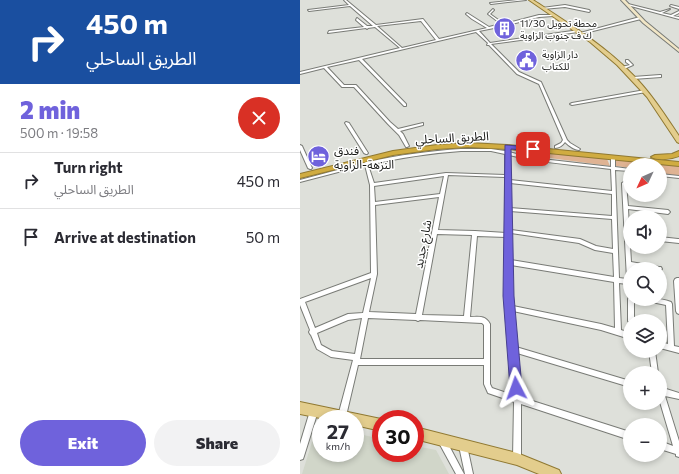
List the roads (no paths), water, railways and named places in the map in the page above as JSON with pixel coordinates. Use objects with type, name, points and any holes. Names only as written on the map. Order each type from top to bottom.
[{"type":"highway","name":"الطريق الساحلي","points":[[300,171],[366,153],[406,146],[464,141],[556,147],[679,160]]},
{"type":"highway","name":"الطريق الساحلي","points":[[300,176],[370,158],[405,151],[454,146],[679,164]]},
{"type":"highway","points":[[655,157],[674,156],[679,153]]},
{"type":"main road","points":[[531,0],[579,32],[623,68],[645,91],[679,141]]},
{"type":"main road","points":[[623,0],[640,18],[679,51]]},
{"type":"main road","points":[[300,408],[314,410]]},
{"type":"main road","points":[[424,435],[517,459],[548,473]]},
{"type":"street","points":[[345,0],[402,49]]},
{"type":"street","points":[[492,3],[525,0]]},
{"type":"street","points":[[308,10],[351,5]]},
{"type":"street","points":[[628,5],[679,18]]},
{"type":"street","points":[[543,8],[565,6],[589,10]]},
{"type":"street","points":[[660,13],[670,7],[679,8]]},
{"type":"street","points":[[492,10],[489,14],[504,25]]},
{"type":"street","points":[[671,16],[679,12]]},
{"type":"street","points":[[467,14],[489,28]]},
{"type":"street","points":[[300,73],[544,15],[553,15]]},
{"type":"street","points":[[488,44],[579,32],[640,18]]},
{"type":"street","points":[[357,19],[367,28]]},
{"type":"street","points":[[329,32],[422,20],[438,40]]},
{"type":"street","points":[[477,32],[518,73],[541,84],[565,140],[578,149]]},
{"type":"street","points":[[360,59],[405,105]]},
{"type":"street","points":[[623,68],[632,65],[627,61]]},
{"type":"street","points":[[325,67],[343,86],[355,86],[389,124],[398,130],[403,136],[406,146]]},
{"type":"street","points":[[633,78],[660,76]]},
{"type":"street","points":[[572,104],[645,91]]},
{"type":"street","points":[[346,123],[366,153]]},
{"type":"street","points":[[398,130],[422,124]]},
{"type":"street","points":[[556,147],[562,144],[565,140]]},
{"type":"street","points":[[300,146],[310,168]]},
{"type":"street","points":[[300,181],[366,163],[416,154],[453,150],[507,150],[530,158],[623,169]]},
{"type":"street","points":[[507,150],[508,262],[517,400],[517,459]]},
{"type":"street","points":[[613,158],[618,332]]},
{"type":"street","points":[[344,410],[356,360],[374,274],[372,185],[366,163]]},
{"type":"street","points":[[372,185],[446,174],[507,178],[613,193]]},
{"type":"street","name":"شارع جديد","points":[[418,318],[446,174]]},
{"type":"street","points":[[667,176],[679,178]]},
{"type":"street","points":[[373,204],[442,195]]},
{"type":"street","points":[[625,202],[625,210]]},
{"type":"street","points":[[625,207],[668,212]]},
{"type":"street","points":[[507,209],[615,218]]},
{"type":"street","points":[[435,232],[508,233],[580,241],[595,248],[616,251]]},
{"type":"street","points":[[467,319],[475,233]]},
{"type":"street","points":[[667,240],[678,241]]},
{"type":"street","points":[[508,262],[623,281]]},
{"type":"street","points":[[374,274],[301,302],[319,347],[326,353],[356,360],[487,362]]},
{"type":"street","points":[[679,280],[677,281],[679,311]]},
{"type":"street","points":[[667,304],[671,348]]},
{"type":"street","points":[[510,308],[623,334]]},
{"type":"street","points":[[312,332],[348,317],[366,315],[484,320],[486,322],[488,389],[517,400],[623,434]]},
{"type":"street","points":[[667,347],[679,350]]},
{"type":"street","points":[[513,349],[623,382]]},
{"type":"street","points":[[667,393],[679,396]]},
{"type":"street","points":[[666,410],[678,450]]},
{"type":"street","points":[[300,456],[312,417]]},
{"type":"street","points":[[441,439],[460,474]]},
{"type":"street","points":[[463,445],[469,474]]},
{"type":"street","points":[[667,447],[678,450]]},
{"type":"place","name":"محطة تحويل 11/30 ك ف جنوب الزاوية","points":[[505,29]]},
{"type":"place","name":"دار الزاوية للكتاب","points":[[527,60]]},
{"type":"place","name":"فندق النزهة-الزاوية","points":[[318,157]]}]
